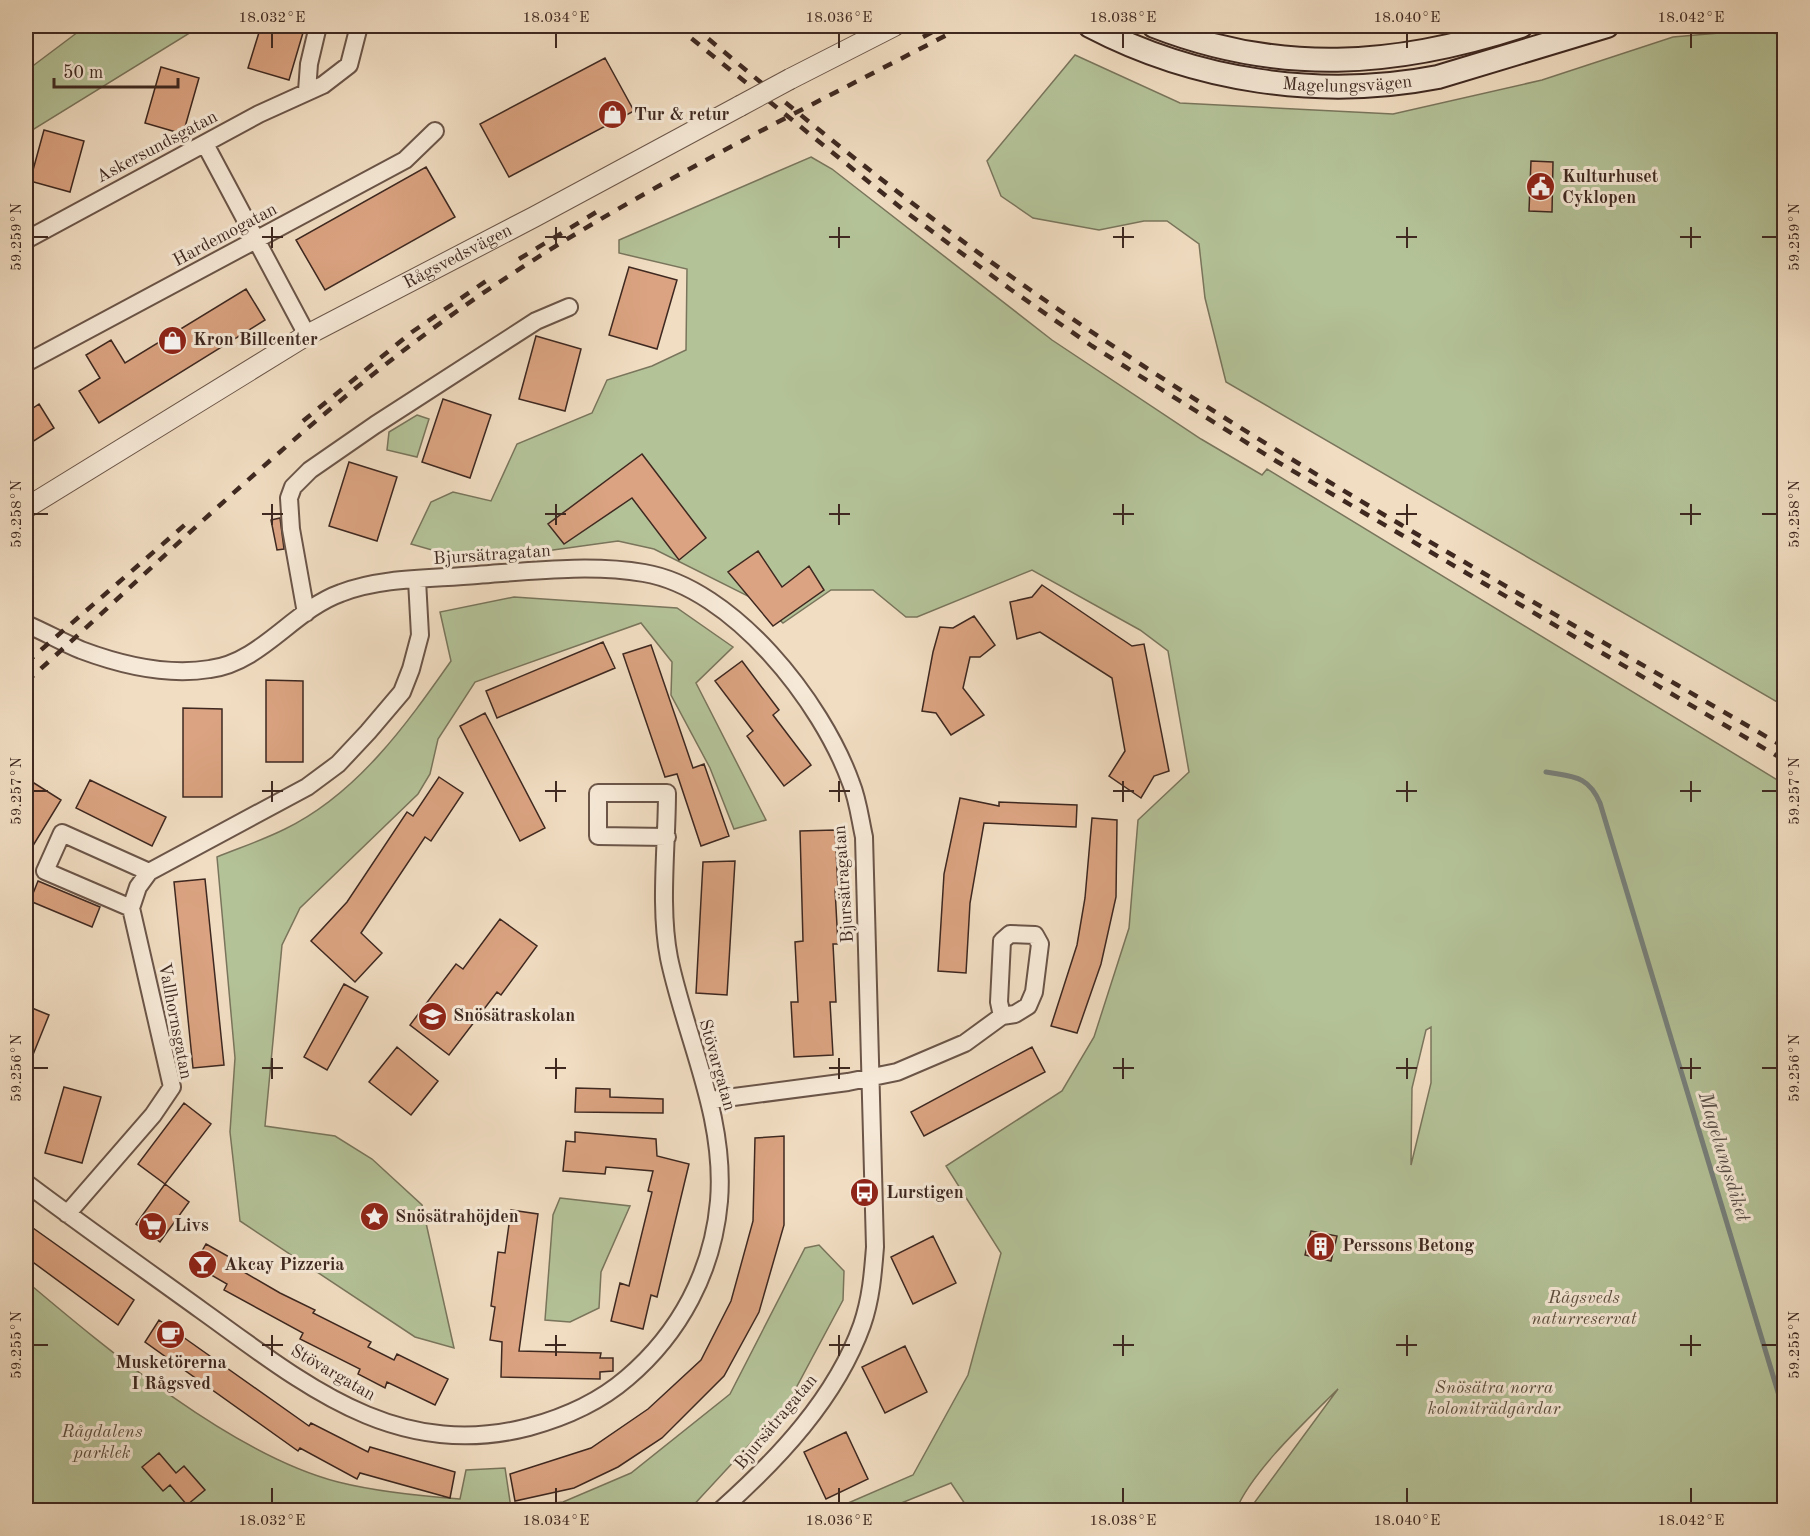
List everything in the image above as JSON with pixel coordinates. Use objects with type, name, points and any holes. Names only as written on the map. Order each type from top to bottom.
[{"type":"main road","name":"Magelungsvägen","points":[[1090,26],[1162,57],[1219,73],[1279,83],[1341,87],[1410,82],[1438,77],[1607,26]]},
{"type":"main road","name":"Magelungsvägen","points":[[1154,26],[1203,42],[1261,54],[1349,60],[1415,54],[1466,43],[1521,26]]},
{"type":"street","points":[[307,91],[309,64],[318,26]]},
{"type":"street","name":"Askersundsgatan","points":[[26,240],[205,144],[323,85],[349,65],[359,26]]},
{"type":"street","name":"Rågsvedsvägen","points":[[27,509],[307,335],[894,26]]},
{"type":"street","name":"Hardemogatan","points":[[26,363],[405,160],[435,131]]},
{"type":"street","points":[[205,144],[307,335]]},
{"type":"street","points":[[306,613],[291,529],[289,498],[293,487],[310,470],[384,419],[536,321],[569,307]]},
{"type":"street","name":"Bjursätragatan","points":[[26,615],[33,627],[80,649],[129,665],[176,671],[208,670],[224,667],[242,658],[306,613],[341,592],[417,580],[591,569],[646,573],[692,590],[724,610],[750,631],[813,710],[835,745],[856,798],[864,848],[875,1247],[872,1287],[863,1323],[834,1383],[804,1424],[766,1468],[721,1510]]},
{"type":"street","points":[[149,872],[62,833],[45,871],[131,908],[138,887],[149,872],[306,787],[338,764],[402,692],[420,635],[417,580]]},
{"type":"street","name":"Stövargatan","points":[[26,1183],[280,1366],[332,1400],[387,1425],[439,1435],[510,1432],[564,1418],[610,1392],[662,1345],[684,1314],[700,1280],[709,1252],[719,1200],[717,1142],[711,1100],[688,1035],[668,954],[665,920],[667,837],[667,793],[598,793],[598,836],[667,837]]},
{"type":"street","name":"Vallhornsgatan","points":[[68,1214],[153,1115],[172,1087],[131,908]]},
{"type":"street","points":[[711,1100],[897,1072],[965,1042],[1002,1016],[1015,1014],[1028,1006],[1034,992],[1040,944],[1035,935],[1010,934],[1002,941],[999,1002],[1002,1016]]},
{"type":"green space","points":[[86,26],[201,26],[26,134],[26,71]]},
{"type":"green space","points":[[1754,30],[1784,35],[1784,706],[1226,382],[1205,298],[1199,244],[1167,221],[1144,221],[1099,230],[1033,218],[1001,196],[987,161],[1075,55],[1180,103],[1393,114],[1542,80],[1673,37]]},
{"type":"green space","points":[[811,157],[832,169],[1052,340],[1201,439],[1262,475],[1267,469],[1784,784],[1784,1510],[1249,1510],[1338,1389],[1267,1463],[1254,1479],[1236,1510],[969,1510],[951,1483],[884,1510],[832,1510],[913,1475],[968,1375],[1001,1253],[946,1166],[1062,1091],[1094,1037],[1129,928],[1138,820],[1189,772],[1168,651],[1140,630],[1032,570],[917,617],[906,617],[873,590],[831,590],[783,623],[760,602],[654,549],[618,541],[553,550],[446,554],[411,544],[431,502],[453,492],[491,501],[517,444],[592,413],[607,380],[652,366],[686,350],[687,269],[619,253],[619,240]],"holes":[[[1431,1027],[1431,1083],[1411,1165],[1412,1088],[1426,1030]]]},
{"type":"green space","points":[[417,415],[429,419],[417,457],[387,450],[389,432]]},
{"type":"green space","points":[[514,597],[677,608],[733,647],[696,683],[766,820],[734,829],[710,768],[671,695],[672,662],[641,623],[475,682],[438,739],[430,774],[418,794],[300,908],[282,945],[265,1126],[335,1136],[372,1159],[422,1205],[454,1348],[415,1337],[240,1221],[230,1132],[235,1058],[217,857],[277,833],[311,814],[335,797],[378,756],[398,733],[451,661],[440,612]]},
{"type":"green space","points":[[560,1198],[630,1206],[601,1272],[599,1308],[570,1322],[545,1320],[553,1215]]},
{"type":"green space","name":"Rågdalens parklek","points":[[819,1245],[844,1271],[843,1300],[788,1403],[689,1510],[34,1510],[31,1491],[26,1486],[26,1281],[95,1338],[174,1398],[257,1449],[298,1468],[338,1482],[414,1495],[460,1499],[466,1470],[505,1468],[511,1508],[563,1502],[631,1473],[730,1394],[805,1248]]},
{"type":"building","points":[[261,26],[305,26],[289,80],[248,68]]},
{"type":"building","points":[[605,58],[634,111],[509,177],[480,124]]},
{"type":"building","points":[[161,67],[199,78],[183,134],[145,123]]},
{"type":"building","points":[[44,130],[84,141],[70,192],[30,181]]},
{"type":"building","name":"Kulturhuset Cyklopen","points":[[1531,161],[1553,162],[1552,212],[1529,211]]},
{"type":"building","points":[[426,167],[455,217],[325,290],[296,240]]},
{"type":"building","points":[[629,267],[677,280],[657,349],[609,335]]},
{"type":"building","points":[[246,289],[265,320],[99,423],[79,391],[100,378],[86,355],[111,340],[125,363]]},
{"type":"building","points":[[536,336],[581,349],[565,411],[519,399]]},
{"type":"building","points":[[443,399],[491,415],[470,478],[422,462]]},
{"type":"building","points":[[39,404],[54,428],[26,446],[26,413]]},
{"type":"building","points":[[642,454],[706,538],[679,560],[632,498],[564,544],[548,524]]},
{"type":"building","points":[[349,462],[397,477],[377,541],[329,526]]},
{"type":"building","points":[[280,518],[284,549],[277,550],[271,520]]},
{"type":"building","points":[[758,551],[782,587],[809,566],[824,590],[773,626],[728,572]]},
{"type":"building","points":[[1042,585],[1132,646],[1144,644],[1169,771],[1154,776],[1141,798],[1109,776],[1125,751],[1112,678],[1040,632],[1017,639],[1010,602],[1032,597]]},
{"type":"building","points":[[974,616],[995,645],[980,657],[970,657],[963,688],[984,715],[951,735],[936,713],[922,711],[933,652],[940,627],[953,628]]},
{"type":"building","points":[[603,642],[615,668],[497,718],[486,691]]},
{"type":"building","points":[[651,645],[693,768],[704,764],[729,836],[701,846],[677,774],[665,777],[623,654]]},
{"type":"building","points":[[742,661],[779,710],[773,715],[811,765],[784,786],[747,736],[753,731],[715,681]]},
{"type":"building","points":[[266,680],[303,681],[303,762],[266,762]]},
{"type":"building","points":[[183,708],[222,709],[222,797],[183,797]]},
{"type":"building","points":[[485,713],[545,828],[520,841],[460,726]]},
{"type":"building","points":[[439,777],[463,793],[431,841],[425,837],[361,933],[382,953],[355,982],[311,941],[347,902],[407,812],[413,816]]},
{"type":"building","points":[[26,778],[61,800],[26,857]]},
{"type":"building","points":[[90,780],[166,817],[152,846],[76,808]]},
{"type":"building","points":[[960,798],[999,806],[999,802],[1077,805],[1076,827],[984,823],[970,903],[966,973],[938,971],[944,874]]},
{"type":"building","points":[[1092,818],[1117,820],[1116,897],[1101,964],[1077,1033],[1051,1026],[1077,945],[1085,898]]},
{"type":"building","points":[[835,830],[838,944],[833,944],[836,1002],[830,1002],[833,1055],[794,1057],[791,1002],[798,1002],[795,942],[803,941],[800,831]]},
{"type":"building","points":[[735,861],[727,995],[696,993],[703,862]]},
{"type":"building","points":[[205,879],[224,1065],[193,1068],[174,882]]},
{"type":"building","points":[[38,881],[100,907],[92,927],[30,901]]},
{"type":"building","points":[[500,919],[537,946],[501,995],[497,992],[449,1055],[410,1025],[456,964],[463,969]]},
{"type":"building","points":[[344,984],[368,997],[327,1070],[304,1057]]},
{"type":"building","points":[[32,1008],[49,1015],[26,1072],[26,1010],[30,1012]]},
{"type":"building","points":[[397,1047],[438,1081],[411,1115],[369,1082]]},
{"type":"building","points":[[1032,1047],[1045,1072],[924,1136],[911,1112]]},
{"type":"building","points":[[64,1087],[101,1097],[82,1163],[45,1153]]},
{"type":"building","points":[[576,1088],[610,1089],[610,1097],[663,1099],[663,1113],[575,1112]]},
{"type":"building","points":[[184,1103],[211,1124],[165,1184],[138,1164]]},
{"type":"building","points":[[575,1132],[656,1139],[657,1156],[689,1164],[657,1297],[651,1295],[643,1329],[611,1321],[620,1283],[629,1286],[652,1192],[648,1191],[653,1171],[606,1167],[605,1174],[563,1171],[566,1141],[575,1142]]},
{"type":"building","points":[[784,1136],[784,1225],[759,1312],[724,1376],[662,1438],[618,1467],[574,1488],[515,1501],[510,1474],[591,1448],[648,1409],[701,1360],[731,1301],[753,1221],[755,1138]]},
{"type":"building","points":[[165,1184],[189,1202],[160,1242],[136,1224]]},
{"type":"building","points":[[511,1210],[538,1214],[519,1351],[601,1353],[600,1358],[613,1358],[613,1371],[600,1372],[600,1379],[501,1377],[502,1342],[490,1340],[495,1307],[491,1306],[498,1252],[505,1253]]},
{"type":"building","points":[[26,1223],[134,1300],[118,1325],[26,1257]]},
{"type":"building","name":"Perssons Betong","points":[[1311,1231],[1337,1236],[1331,1261],[1305,1255]]},
{"type":"building","points":[[933,1236],[956,1283],[913,1304],[891,1257]]},
{"type":"building","points":[[206,1244],[240,1263],[237,1268],[315,1310],[313,1313],[371,1342],[368,1347],[394,1360],[397,1354],[448,1379],[435,1405],[387,1382],[385,1388],[358,1374],[360,1369],[300,1339],[303,1333],[224,1290],[227,1284],[194,1265]]},
{"type":"building","points":[[159,1320],[309,1426],[311,1423],[368,1452],[370,1447],[455,1472],[450,1498],[360,1473],[357,1479],[300,1448],[298,1451],[145,1342]]},
{"type":"building","points":[[905,1346],[927,1392],[885,1413],[862,1367]]},
{"type":"building","points":[[846,1432],[868,1479],[826,1499],[804,1452]]},
{"type":"building","points":[[159,1453],[176,1473],[184,1466],[205,1490],[187,1505],[170,1485],[163,1491],[142,1467]]},
{"type":"waterway","name":"Magelungsdiket","points":[[1546,772],[1585,782],[1600,803],[1784,1412]]},
{"type":"railway","points":[[676,26],[906,212],[1092,346],[1276,461],[1784,760]]},
{"type":"railway","points":[[693,26],[959,239],[1141,364],[1322,478],[1784,747]]},
{"type":"railway","points":[[923,37],[944,26]]},
{"type":"railway","points":[[26,682],[292,442],[402,351],[460,309],[582,230],[644,194],[771,125],[964,26]]},
{"type":"railway","points":[[519,259],[603,208]]},
{"type":"railway","points":[[303,421],[412,332],[486,281]]},
{"type":"railway","points":[[26,663],[188,522]]},
{"type":"place","name":"Tur & retur","points":[[613,115]]},
{"type":"place","name":"Kulturhuset Cyklopen","points":[[1541,187]]},
{"type":"place","name":"Kron Billcenter","points":[[172,340]]},
{"type":"place","name":"Snösätraskolan","points":[[432,1016]]},
{"type":"place","name":"Lurstigen","points":[[865,1193]]},
{"type":"place","name":"Snösätrahöjden","points":[[374,1217]]},
{"type":"place","name":"Livs","points":[[153,1226]]},
{"type":"place","name":"Perssons Betong","points":[[1321,1246]]},
{"type":"place","name":"Akcay Pizzeria","points":[[203,1265]]},
{"type":"place","name":"Musketörerna I Rågsved","points":[[171,1334]]},
{"type":"park label","name":"Rågsveds naturreservat","points":[[1584,1308]]},
{"type":"park label","name":"Snösätra norra koloniträdgårdar","points":[[1494,1398]]}]
